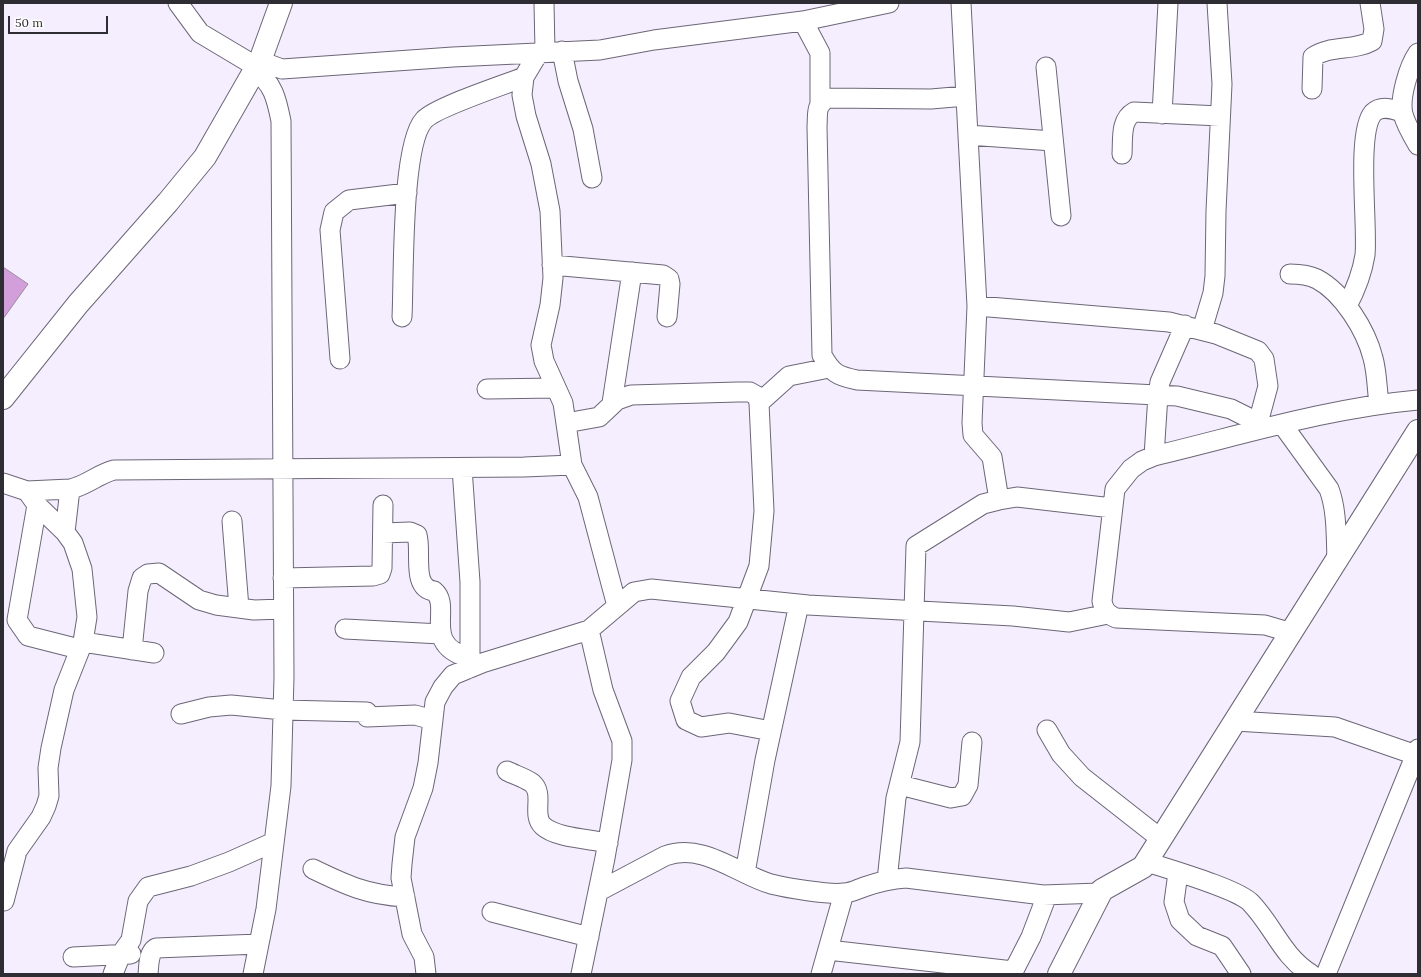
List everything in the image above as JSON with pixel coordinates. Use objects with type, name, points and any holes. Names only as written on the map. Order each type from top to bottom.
[{"type":"main road","points":[[3,398],[78,304],[168,202],[204,157],[257,66],[281,3]]},
{"type":"main road","points":[[1059,974],[1102,890],[1143,867],[1147,862],[1418,431]]},
{"type":"street","points":[[178,3],[200,33],[257,66],[282,69],[549,51],[600,50],[654,40],[804,21],[888,3]]},
{"type":"street","points":[[544,3],[549,51],[568,81],[583,129],[592,178]]},
{"type":"street","points":[[961,3],[976,306],[972,386],[972,423],[973,434],[992,458],[1000,500]]},
{"type":"street","points":[[1162,114],[1168,3]]},
{"type":"street","points":[[1154,456],[1158,395],[1164,372],[1193,328],[1213,293],[1215,276],[1222,84],[1217,3]]},
{"type":"street","points":[[1312,89],[1313,57],[1320,52],[1363,46],[1372,41],[1374,29],[1370,3]]},
{"type":"street","points":[[804,21],[820,53],[820,103],[816,127],[822,355],[829,368],[841,376],[857,380],[1177,396],[1231,409],[1269,425],[1329,489],[1335,515],[1338,559]]},
{"type":"street","points":[[402,317],[409,162],[417,132],[424,119],[445,107],[524,77],[549,51]]},
{"type":"street","points":[[1418,53],[1413,61],[1403,93],[1402,112],[1407,126],[1418,145]]},
{"type":"street","points":[[253,974],[266,909],[281,786],[283,710],[281,121],[276,96],[261,75],[257,66]]},
{"type":"street","points":[[1046,67],[1060,216]]},
{"type":"street","points":[[524,77],[522,95],[526,116],[541,164],[550,211],[552,265],[550,305],[542,345],[544,361],[563,403],[572,465],[588,497],[617,606]]},
{"type":"street","points":[[820,103],[828,98],[931,99],[966,96]]},
{"type":"street","points":[[1347,306],[1360,281],[1365,254],[1365,154],[1371,117],[1375,111],[1383,108],[1402,112]]},
{"type":"street","points":[[1122,154],[1124,123],[1127,116],[1134,112],[1220,116]]},
{"type":"street","points":[[968,135],[1053,141]]},
{"type":"street","points":[[340,359],[330,230],[334,212],[349,200],[407,193]]},
{"type":"street","points":[[552,265],[662,275],[669,279],[670,284],[667,317]]},
{"type":"street","points":[[612,403],[632,272]]},
{"type":"street","points":[[1290,274],[1317,279],[1332,290],[1347,306],[1367,340],[1374,358],[1379,404]]},
{"type":"street","points":[[976,306],[1169,322],[1193,328],[1258,351],[1264,359],[1268,386],[1269,425]]},
{"type":"street","points":[[759,403],[789,376],[829,368]]},
{"type":"street","points":[[487,389],[556,388]]},
{"type":"street","points":[[566,423],[599,417],[612,403],[623,396],[738,392],[750,392],[757,396],[759,403],[764,511],[759,566],[738,622],[716,652],[691,677],[680,701],[686,720],[701,727],[729,723],[771,731]]},
{"type":"street","points":[[1290,634],[1265,625],[1116,618],[1108,614],[1104,610],[1102,601],[1113,496],[1120,482],[1131,469],[1142,461],[1154,456],[1269,425],[1379,404],[1418,400]]},
{"type":"street","points":[[32,498],[78,488],[104,473],[114,470],[462,468],[572,465]]},
{"type":"street","points":[[462,468],[470,582],[470,663]]},
{"type":"street","points":[[3,483],[32,498],[65,532],[73,543],[82,569],[87,617],[81,646],[64,690],[51,748],[48,768],[49,796],[41,817],[17,851],[4,901]]},
{"type":"street","points":[[65,532],[70,489]]},
{"type":"street","points":[[887,880],[900,785],[910,742],[916,546],[983,504],[1000,500],[1017,497],[1112,508]]},
{"type":"street","points":[[32,498],[17,620],[28,636],[81,646],[154,653]]},
{"type":"street","points":[[283,578],[373,576],[380,574],[382,568],[383,505]]},
{"type":"street","points":[[232,521],[240,608]]},
{"type":"street","points":[[383,534],[410,532],[417,536],[419,542],[420,578],[422,585],[428,590],[434,591],[439,599],[441,634],[445,643],[451,650],[470,663]]},
{"type":"street","points":[[132,650],[138,591],[142,578],[148,574],[159,573],[205,602],[240,608],[283,609]]},
{"type":"street","points":[[426,974],[424,957],[412,934],[401,878],[405,837],[423,788],[435,702],[443,687],[453,675],[470,663],[589,630],[634,592],[651,589],[798,604],[1013,616],[1069,622],[1108,614]]},
{"type":"street","points":[[745,873],[771,731],[798,604]]},
{"type":"street","points":[[346,629],[441,634]]},
{"type":"street","points":[[581,974],[599,891],[622,760],[622,741],[603,690],[589,630]]},
{"type":"street","points":[[1245,637],[1290,634]]},
{"type":"street","points":[[181,714],[209,707],[231,705],[367,715],[415,715],[433,720]]},
{"type":"street","points":[[1235,721],[1335,727],[1415,762],[1326,974]]},
{"type":"street","points":[[1047,730],[1061,754],[1082,777],[1161,839]]},
{"type":"street","points":[[900,785],[951,798],[962,796],[968,785],[972,742]]},
{"type":"street","points":[[507,771],[532,783],[538,795],[538,818],[546,828],[563,834],[608,843]]},
{"type":"street","points":[[113,974],[121,954],[131,940],[138,901],[148,888],[192,876],[235,860],[274,842]]},
{"type":"street","points":[[599,891],[676,852],[688,852],[714,858],[772,884],[844,894],[887,880],[906,878],[1048,895],[1100,894]]},
{"type":"street","points":[[1147,862],[1225,889],[1250,901],[1270,925],[1288,955],[1311,974]]},
{"type":"street","points":[[313,869],[352,888],[372,894],[405,897]]},
{"type":"street","points":[[1178,873],[1174,902],[1180,920],[1196,936],[1222,946],[1241,974]]},
{"type":"street","points":[[821,974],[844,894]]},
{"type":"street","points":[[828,950],[906,966],[1013,972],[1031,937],[1048,895]]},
{"type":"street","points":[[492,912],[589,937]]},
{"type":"street","points":[[148,974],[152,950],[156,948],[168,946],[259,944]]},
{"type":"street","points":[[73,957],[121,954],[151,955]]},
{"type":"building","points":[[3,267],[28,284],[3,319]]}]
